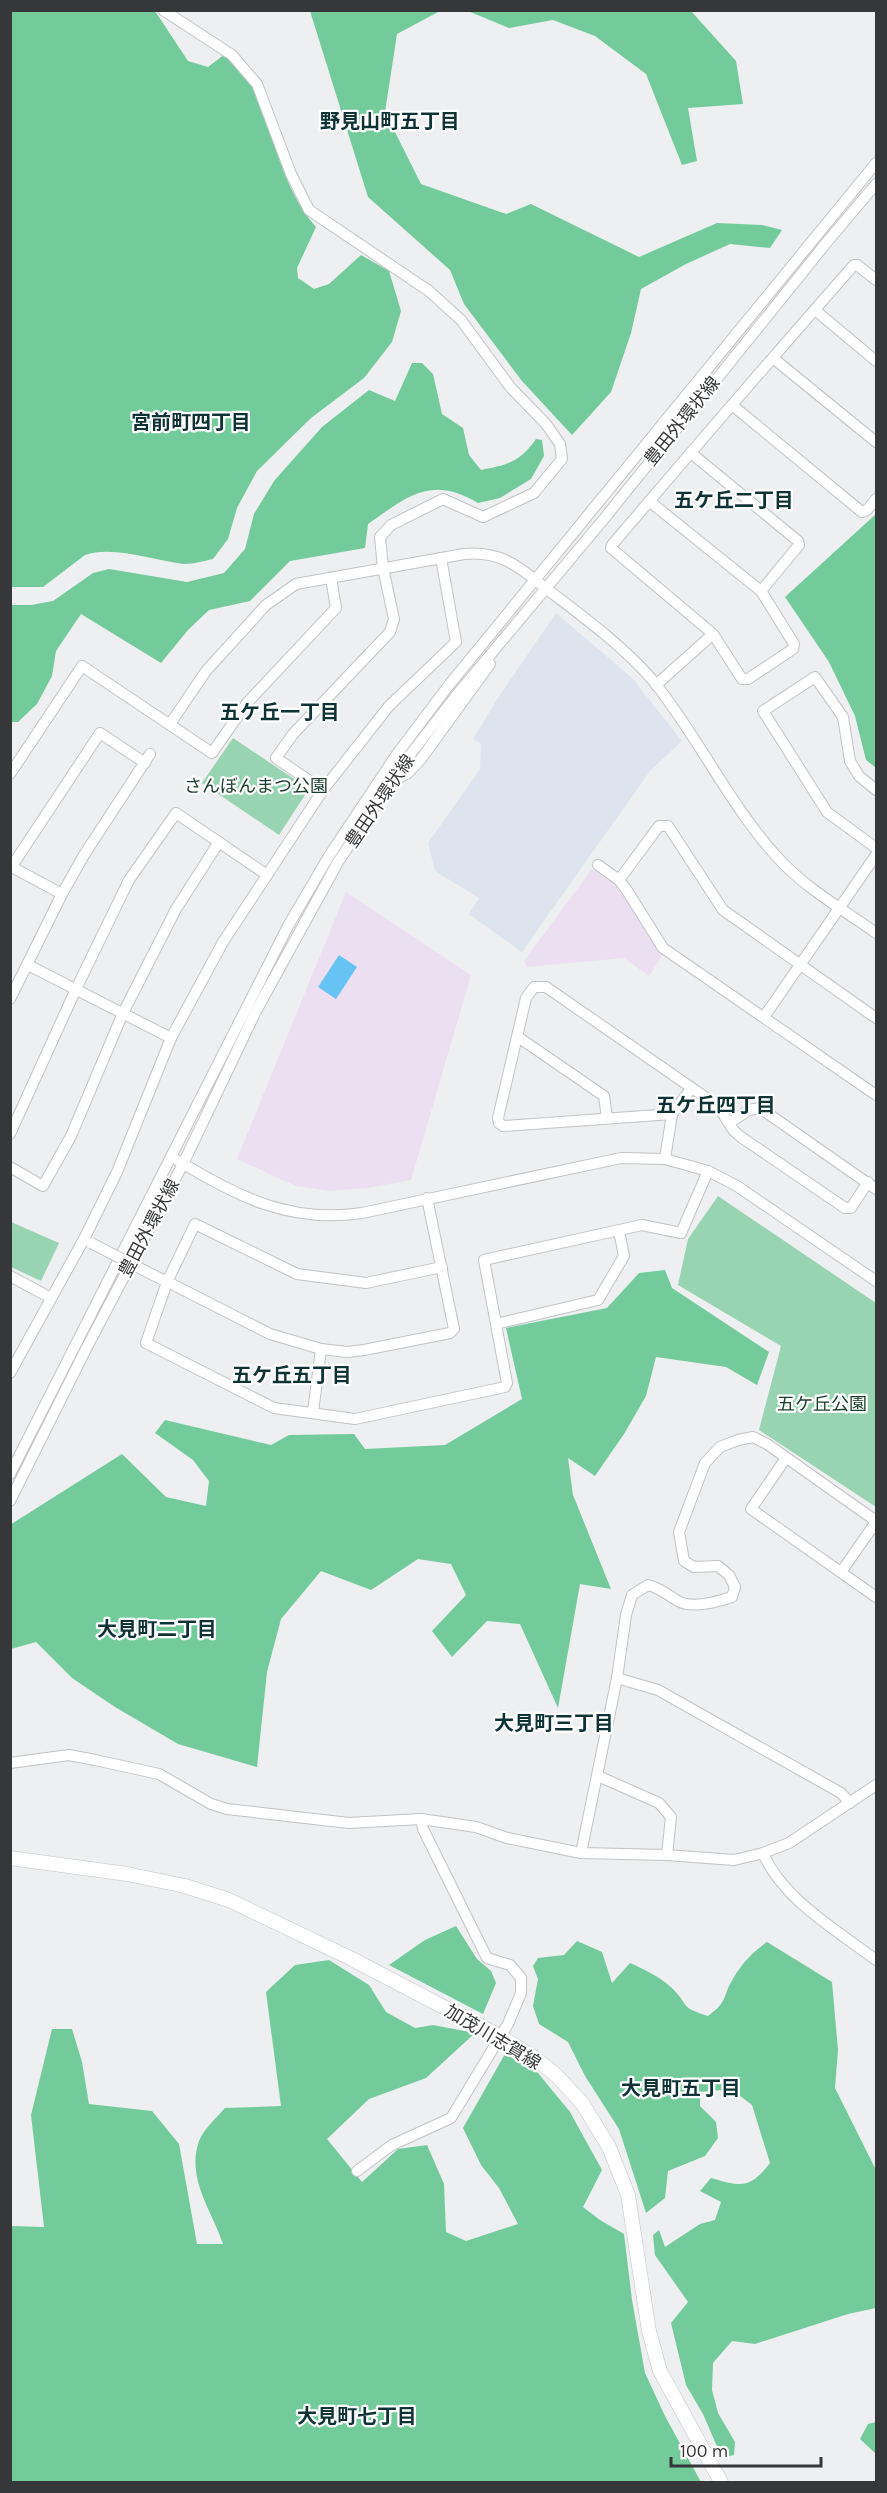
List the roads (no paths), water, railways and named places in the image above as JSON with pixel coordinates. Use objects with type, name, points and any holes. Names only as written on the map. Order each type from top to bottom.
[{"type":"main road","name":"加茂川志賀線","points":[[10,1858],[127,1874],[185,1886],[229,1900],[351,1958],[501,2037],[535,2058],[556,2076],[582,2103],[609,2147],[628,2195],[649,2331],[660,2371],[721,2482]]},
{"type":"street","points":[[163,10],[232,55],[257,84],[291,174],[309,210],[429,291],[461,320],[511,388],[546,424],[560,444],[562,459],[534,493],[483,517],[443,499],[391,525],[380,537],[383,568],[394,619],[390,632],[293,734],[276,758],[323,790]]},
{"type":"street","name":"豊田外環状線","points":[[10,1474],[283,936],[329,856],[397,754],[449,685],[876,163]]},
{"type":"street","name":"豊田外環状線","points":[[10,1501],[183,1164],[256,1011],[338,862],[413,751],[603,520],[826,242],[872,197],[876,184]]},
{"type":"street","points":[[649,501],[761,591],[794,644],[793,649],[748,679],[742,679],[713,634],[611,548],[649,501],[855,265],[876,280]]},
{"type":"street","points":[[815,310],[876,361]]},
{"type":"street","points":[[773,358],[876,442]]},
{"type":"street","points":[[732,405],[862,512],[867,510],[876,499]]},
{"type":"street","points":[[691,453],[798,541],[799,545],[761,591]]},
{"type":"street","points":[[170,724],[206,671],[266,605],[296,584],[482,552],[505,559],[609,638],[656,685],[779,860],[876,933]]},
{"type":"street","points":[[10,1373],[51,1298],[88,1241],[171,1038],[223,942],[323,790],[389,706],[456,642],[441,558]]},
{"type":"street","points":[[10,774],[82,666],[212,753],[247,703],[336,608],[332,578]]},
{"type":"street","points":[[656,685],[713,634]]},
{"type":"street","points":[[876,790],[859,776],[850,761],[843,717],[815,677],[763,711],[827,812],[876,848]]},
{"type":"street","points":[[11,997],[84,855],[147,759],[100,733],[11,866],[62,894]]},
{"type":"street","points":[[10,1134],[75,989],[129,880],[176,813],[267,874]]},
{"type":"street","points":[[619,880],[659,826],[668,826],[723,910],[876,1018]]},
{"type":"street","points":[[10,1167],[43,1186],[71,1136],[123,1013],[176,909],[219,842]]},
{"type":"street","points":[[764,1017],[876,855]]},
{"type":"street","points":[[598,865],[619,880],[663,948],[876,1095]]},
{"type":"street","points":[[28,965],[171,1038]]},
{"type":"street","points":[[672,1114],[503,1126],[499,1123],[498,1118],[526,998],[534,987],[546,987],[718,1106],[729,1123],[741,1137],[845,1208],[851,1208],[872,1186],[760,1108],[749,1110],[729,1123]]},
{"type":"street","points":[[518,1037],[604,1096],[607,1118]]},
{"type":"street","points":[[665,1159],[672,1114],[691,1089]]},
{"type":"street","points":[[170,1156],[257,1203],[300,1214],[346,1215],[621,1158],[665,1159],[708,1171],[737,1186],[876,1281]]},
{"type":"street","points":[[442,1267],[366,1283],[297,1274],[195,1224],[164,1281],[147,1344],[274,1408],[355,1419],[505,1387],[507,1383],[484,1260],[642,1225],[681,1233],[708,1171]]},
{"type":"street","points":[[88,1241],[270,1334],[321,1349],[347,1352],[364,1350],[450,1333],[454,1329],[427,1198]]},
{"type":"street","points":[[496,1324],[598,1300],[624,1256],[619,1231]]},
{"type":"street","points":[[10,1276],[51,1298]]},
{"type":"street","points":[[313,1412],[321,1349]]},
{"type":"street","points":[[581,1853],[617,1678],[626,1616],[632,1595],[648,1585],[663,1589],[680,1603],[704,1604],[732,1597],[735,1587],[729,1575],[718,1566],[694,1567],[684,1561],[680,1548],[679,1532],[705,1463],[720,1447],[753,1437],[767,1444],[876,1522],[841,1572]]},
{"type":"street","points":[[786,1458],[750,1509],[876,1597]]},
{"type":"street","points":[[617,1678],[658,1690],[841,1793],[850,1803]]},
{"type":"street","points":[[10,1763],[69,1755],[95,1760],[159,1774],[211,1804],[227,1809],[349,1824],[421,1819],[476,1827],[507,1838],[581,1853],[667,1855],[734,1860],[763,1853],[789,1843],[876,1785]]},
{"type":"street","points":[[598,1776],[659,1803],[671,1817],[667,1855]]},
{"type":"street","points":[[357,2171],[392,2145],[451,2118],[501,2037],[521,1993],[521,1978],[510,1965],[487,1958],[423,1829],[421,1819]]},
{"type":"street","points":[[763,1853],[771,1871],[800,1901],[876,1960]]},
{"type":"water","points":[[339,955],[357,967],[336,999],[318,987]]},
{"type":"district","name":"野見山町五丁目","points":[[390,121]]},
{"type":"district","name":"宮前町四丁目","points":[[191,422]]},
{"type":"district","name":"五ケ丘二丁目","points":[[734,500]]},
{"type":"district","name":"五ケ丘一丁目","points":[[280,712]]},
{"type":"district","name":"五ケ丘四丁目","points":[[716,1105]]},
{"type":"district","name":"五ケ丘五丁目","points":[[292,1375]]},
{"type":"district","name":"大見町二丁目","points":[[157,1629]]},
{"type":"district","name":"大見町三丁目","points":[[554,1723]]},
{"type":"district","name":"大見町五丁目","points":[[681,2088]]},
{"type":"district","name":"大見町七丁目","points":[[357,2416]]},
{"type":"park label","name":"さんぼんまつ公園","points":[[256,786]]},
{"type":"park label","name":"五ケ丘公園","points":[[822,1404]]}]
